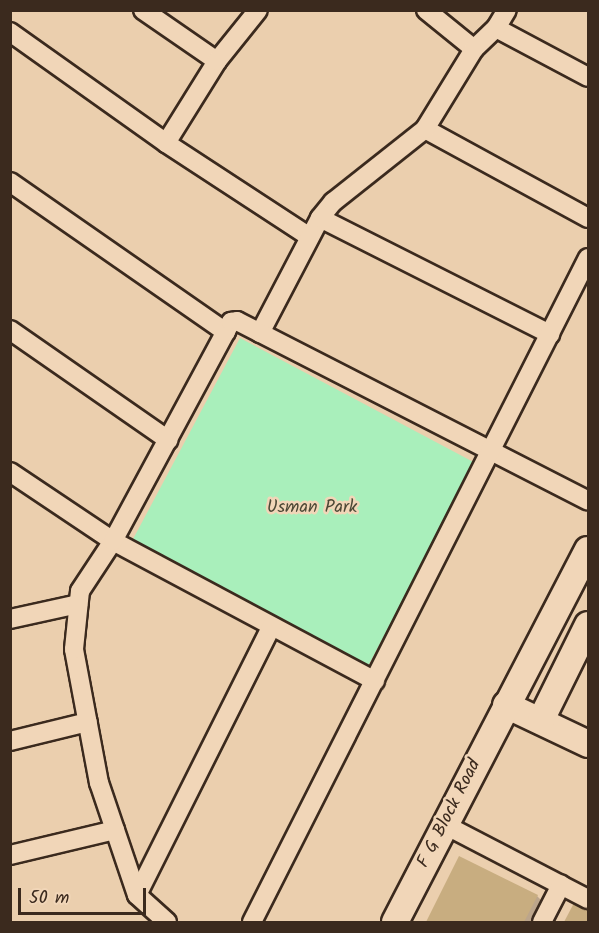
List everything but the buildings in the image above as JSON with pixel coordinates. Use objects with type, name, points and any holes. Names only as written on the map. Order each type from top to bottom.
[{"type":"street","points":[[143,10],[217,61]]},
{"type":"street","points":[[166,143],[217,61],[258,10]]},
{"type":"street","points":[[426,10],[474,49]]},
{"type":"street","points":[[260,333],[308,236],[320,218],[333,202],[425,129],[474,49],[496,28],[507,10]]},
{"type":"street","points":[[496,28],[588,77]]},
{"type":"street","points":[[10,32],[166,143],[308,236]]},
{"type":"street","points":[[425,129],[588,218]]},
{"type":"street","points":[[10,182],[226,332]]},
{"type":"street","points":[[320,218],[550,334]]},
{"type":"street","points":[[252,922],[588,258]]},
{"type":"street","points":[[167,922],[137,895],[99,783],[74,649],[78,604],[80,591],[113,541],[234,320],[588,501]]},
{"type":"street","points":[[10,330],[168,440]]},
{"type":"street","points":[[12,476],[113,541],[375,681]]},
{"type":"street","name":"F G Block Road","points":[[395,922],[588,550]]},
{"type":"street","points":[[10,620],[78,604]]},
{"type":"street","points":[[541,720],[588,625]]},
{"type":"street","points":[[137,895],[271,627]]},
{"type":"street","points":[[506,705],[588,744]]},
{"type":"street","points":[[10,741],[88,722]]},
{"type":"street","points":[[445,825],[588,898]]},
{"type":"street","points":[[10,855],[115,830]]},
{"type":"street","points":[[542,922],[561,885]]},
{"type":"green space","name":"Usman Park","points":[[240,338],[476,463],[367,668],[131,543]]}]
